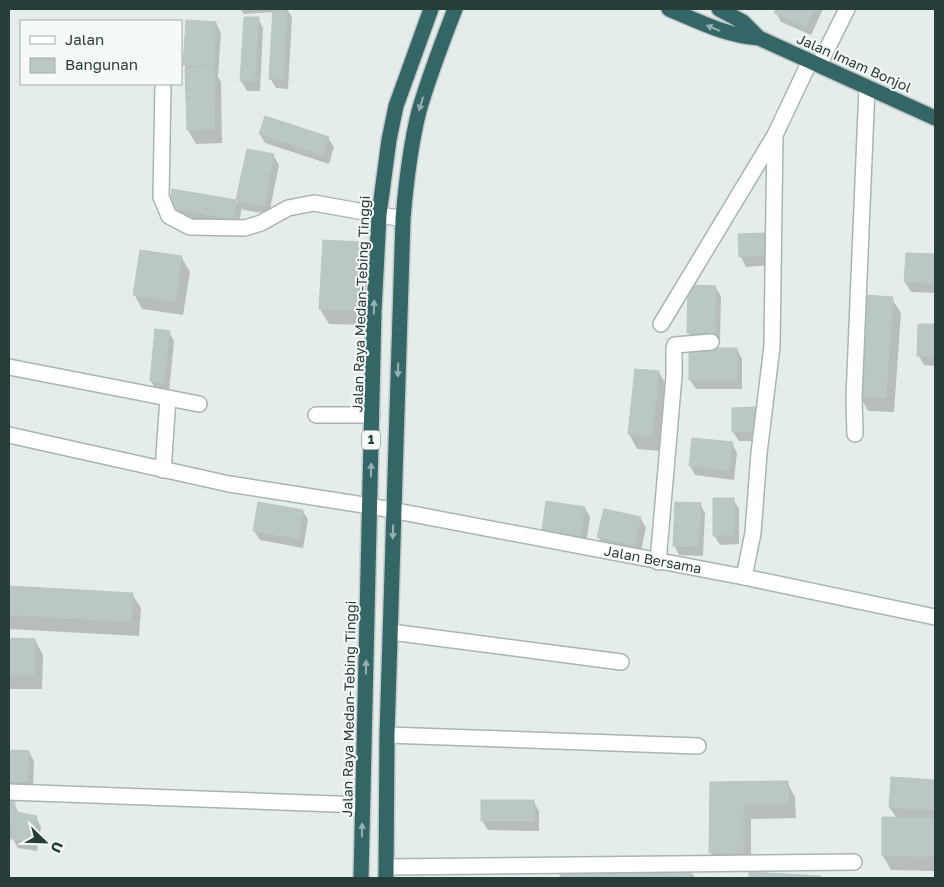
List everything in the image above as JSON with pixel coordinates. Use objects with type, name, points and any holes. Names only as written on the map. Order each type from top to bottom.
[{"type":"highway","points":[[411,64],[420,9]]},
{"type":"highway","name":"Jalan Raya Medan-Tebing Tinggi","points":[[360,878],[374,311],[379,215],[389,140],[396,106],[430,9]]},
{"type":"highway","name":"1","points":[[386,873],[387,735],[403,219],[408,170],[419,112],[455,9]]},
{"type":"highway","points":[[432,71],[464,9]]},
{"type":"highway","name":"Jalan Imam Bonjol","points":[[669,9],[724,32],[738,36],[759,38],[935,118]]},
{"type":"highway","name":"Jalan Imam Bonjol","points":[[719,9],[743,22],[759,38]]},
{"type":"highway","points":[[364,760],[387,760]]},
{"type":"street","points":[[662,324],[775,135],[814,63],[847,9]]},
{"type":"street","points":[[163,85],[161,197],[170,216],[190,227],[245,228],[261,223],[288,208],[314,203],[403,219]]},
{"type":"street","points":[[855,434],[854,398],[867,87]]},
{"type":"street","points":[[744,578],[753,533],[759,453],[772,346],[775,135]]},
{"type":"street","points":[[658,562],[674,376],[674,348],[675,345],[711,342]]},
{"type":"street","points":[[9,367],[199,404]]},
{"type":"street","points":[[163,470],[168,398]]},
{"type":"street","points":[[316,415],[372,415]]},
{"type":"street","name":"Jalan Bersama","points":[[9,435],[229,484],[370,506],[935,616]]},
{"type":"street","points":[[391,632],[621,662]]},
{"type":"street","points":[[387,735],[698,746]]},
{"type":"street","points":[[9,792],[362,805]]},
{"type":"street","points":[[386,873],[854,862]]},
{"type":"building","points":[[273,9],[287,9],[284,80],[269,79]]},
{"type":"building","points":[[776,9],[814,9],[806,27],[774,13]]},
{"type":"building","points":[[244,17],[259,17],[255,82],[240,81]]},
{"type":"building","points":[[186,20],[216,22],[214,67],[183,65]]},
{"type":"building","points":[[214,67],[215,129],[187,130],[185,68]]},
{"type":"building","points":[[265,116],[329,137],[323,155],[259,134]]},
{"type":"building","points":[[247,149],[274,154],[264,206],[236,200]]},
{"type":"building","points":[[172,189],[236,200],[233,219],[169,208]]},
{"type":"building","points":[[765,233],[767,256],[739,257],[738,234]]},
{"type":"building","points":[[323,240],[360,242],[356,311],[319,309]]},
{"type":"building","points":[[140,250],[182,256],[175,302],[133,295]]},
{"type":"building","points":[[906,253],[935,254],[935,284],[904,282]]},
{"type":"building","points":[[688,285],[716,286],[715,333],[687,333]]},
{"type":"building","points":[[865,295],[893,297],[886,398],[858,397]]},
{"type":"building","points":[[918,324],[935,324],[935,357],[917,356]]},
{"type":"building","points":[[155,329],[170,331],[164,383],[150,381]]},
{"type":"building","points":[[689,348],[737,348],[737,380],[689,380]]},
{"type":"building","points":[[635,369],[659,371],[652,437],[628,434]]},
{"type":"building","points":[[757,407],[757,432],[732,432],[732,408]]},
{"type":"building","points":[[692,438],[733,442],[729,471],[689,466]]},
{"type":"building","points":[[713,498],[734,498],[734,535],[713,536]]},
{"type":"building","points":[[546,501],[585,507],[581,536],[542,531]]},
{"type":"building","points":[[258,502],[303,510],[299,539],[253,531]]},
{"type":"building","points":[[675,502],[701,503],[698,547],[673,546]]},
{"type":"building","points":[[604,509],[641,517],[634,546],[597,537]]},
{"type":"building","points":[[9,586],[133,593],[131,622],[9,615]]},
{"type":"building","points":[[9,638],[35,639],[34,675],[9,675]]},
{"type":"building","points":[[9,750],[29,751],[28,782],[9,781]]},
{"type":"building","points":[[891,777],[935,780],[935,810],[889,808]]},
{"type":"building","points":[[788,781],[788,804],[744,804],[743,853],[709,853],[710,782]]},
{"type":"building","points":[[481,800],[534,800],[534,821],[481,821]]},
{"type":"building","points":[[9,801],[15,801],[13,831],[9,830]]},
{"type":"building","points":[[16,812],[37,816],[32,842],[11,839]]},
{"type":"building","points":[[882,817],[935,818],[935,857],[882,856]]},
{"type":"building","points":[[691,868],[691,878],[560,878],[560,869]]},
{"type":"building","points":[[749,872],[821,876],[821,878],[749,878]]}]
